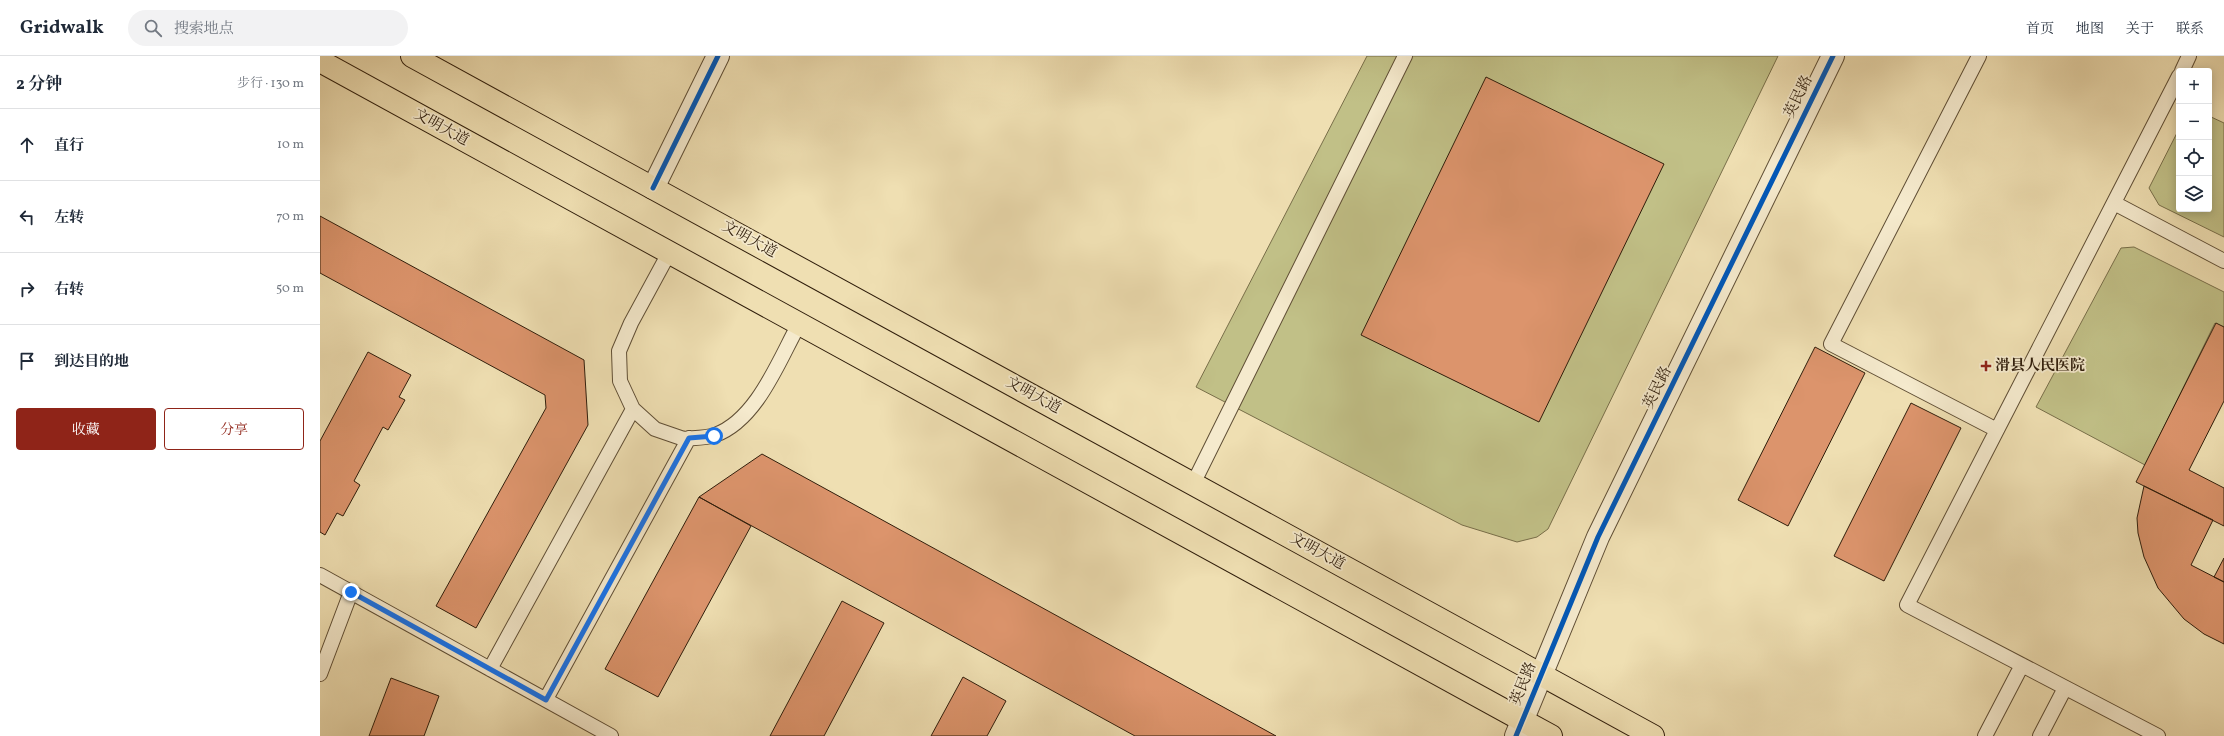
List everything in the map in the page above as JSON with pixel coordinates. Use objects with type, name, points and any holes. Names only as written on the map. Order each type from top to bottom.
[{"type":"main road","name":"文明大道","points":[[412,56],[1653,736]]},
{"type":"main road","name":"文明大道","points":[[320,61],[799,324],[1519,728],[1551,736]]},
{"type":"street","points":[[653,188],[718,56]]},
{"type":"street","name":"英民路","points":[[1519,728],[1598,537],[1833,56]]},
{"type":"lane","points":[[1193,484],[1405,56]]},
{"type":"lane","points":[[1979,56],[1831,344],[1997,430]]},
{"type":"lane","points":[[2183,68],[2189,56]]},
{"type":"lane","points":[[2158,736],[1907,605],[2176,82]]},
{"type":"lane","points":[[2114,203],[2224,261]]},
{"type":"lane","points":[[669,252],[631,322],[619,351],[620,381],[632,409],[655,430],[684,439],[714,436],[741,420],[759,396],[799,324]]},
{"type":"lane","points":[[490,669],[632,409]]},
{"type":"lane","points":[[546,700],[689,438]]},
{"type":"lane","points":[[320,575],[611,736]]},
{"type":"lane","points":[[320,674],[351,592]]},
{"type":"lane","points":[[1985,736],[2022,665]]},
{"type":"lane","points":[[2040,736],[2065,688]]},
{"type":"shaded area","points":[[1367,56],[1778,56],[1548,529],[1537,537],[1517,542],[1462,525],[1196,387]]},
{"type":"shaded area","points":[[2212,117],[2224,123],[2224,237],[2159,205],[2149,188],[2176,135],[2176,212],[2212,212]]},
{"type":"shaded area","points":[[2134,247],[2224,292],[2224,327],[2215,323],[2145,465],[2036,407],[2121,248]]},
{"type":"building","points":[[1486,77],[1664,164],[1539,422],[1361,335]]},
{"type":"building","points":[[320,216],[584,360],[588,425],[476,628],[436,606],[546,408],[545,395],[320,273]]},
{"type":"building","points":[[2216,323],[2224,327],[2224,401],[2189,470],[2224,488],[2224,526],[2136,482]]},
{"type":"building","points":[[1815,347],[1865,373],[1788,526],[1738,500]]},
{"type":"building","points":[[368,352],[411,375],[399,397],[405,400],[388,430],[383,427],[354,481],[360,485],[343,516],[337,513],[325,535],[320,532],[320,441]]},
{"type":"building","points":[[1911,403],[1961,428],[1884,581],[1834,556]]},
{"type":"building","points":[[762,454],[1276,736],[1135,736],[699,497]]},
{"type":"building","points":[[2144,486],[2213,520],[2191,565],[2224,582],[2224,644],[2204,634],[2184,619],[2158,588],[2144,557],[2138,533],[2137,518]]},
{"type":"building","points":[[699,497],[751,526],[658,697],[605,669]]},
{"type":"building","points":[[2224,558],[2224,582],[2214,577]]},
{"type":"building","points":[[842,601],[884,623],[824,736],[770,736]]},
{"type":"building","points":[[963,677],[1006,701],[987,736],[931,736]]},
{"type":"building","points":[[391,678],[439,696],[424,736],[369,736]]},
{"type":"cycle path","points":[[653,188],[718,56]]},
{"type":"cycle path","points":[[1516,736],[1598,537],[1833,56]]},
{"type":"place","name":"滑县人民医院","points":[[1986,366]]},
{"type":"route","points":[[351,592],[546,700],[689,438],[714,436]]}]
